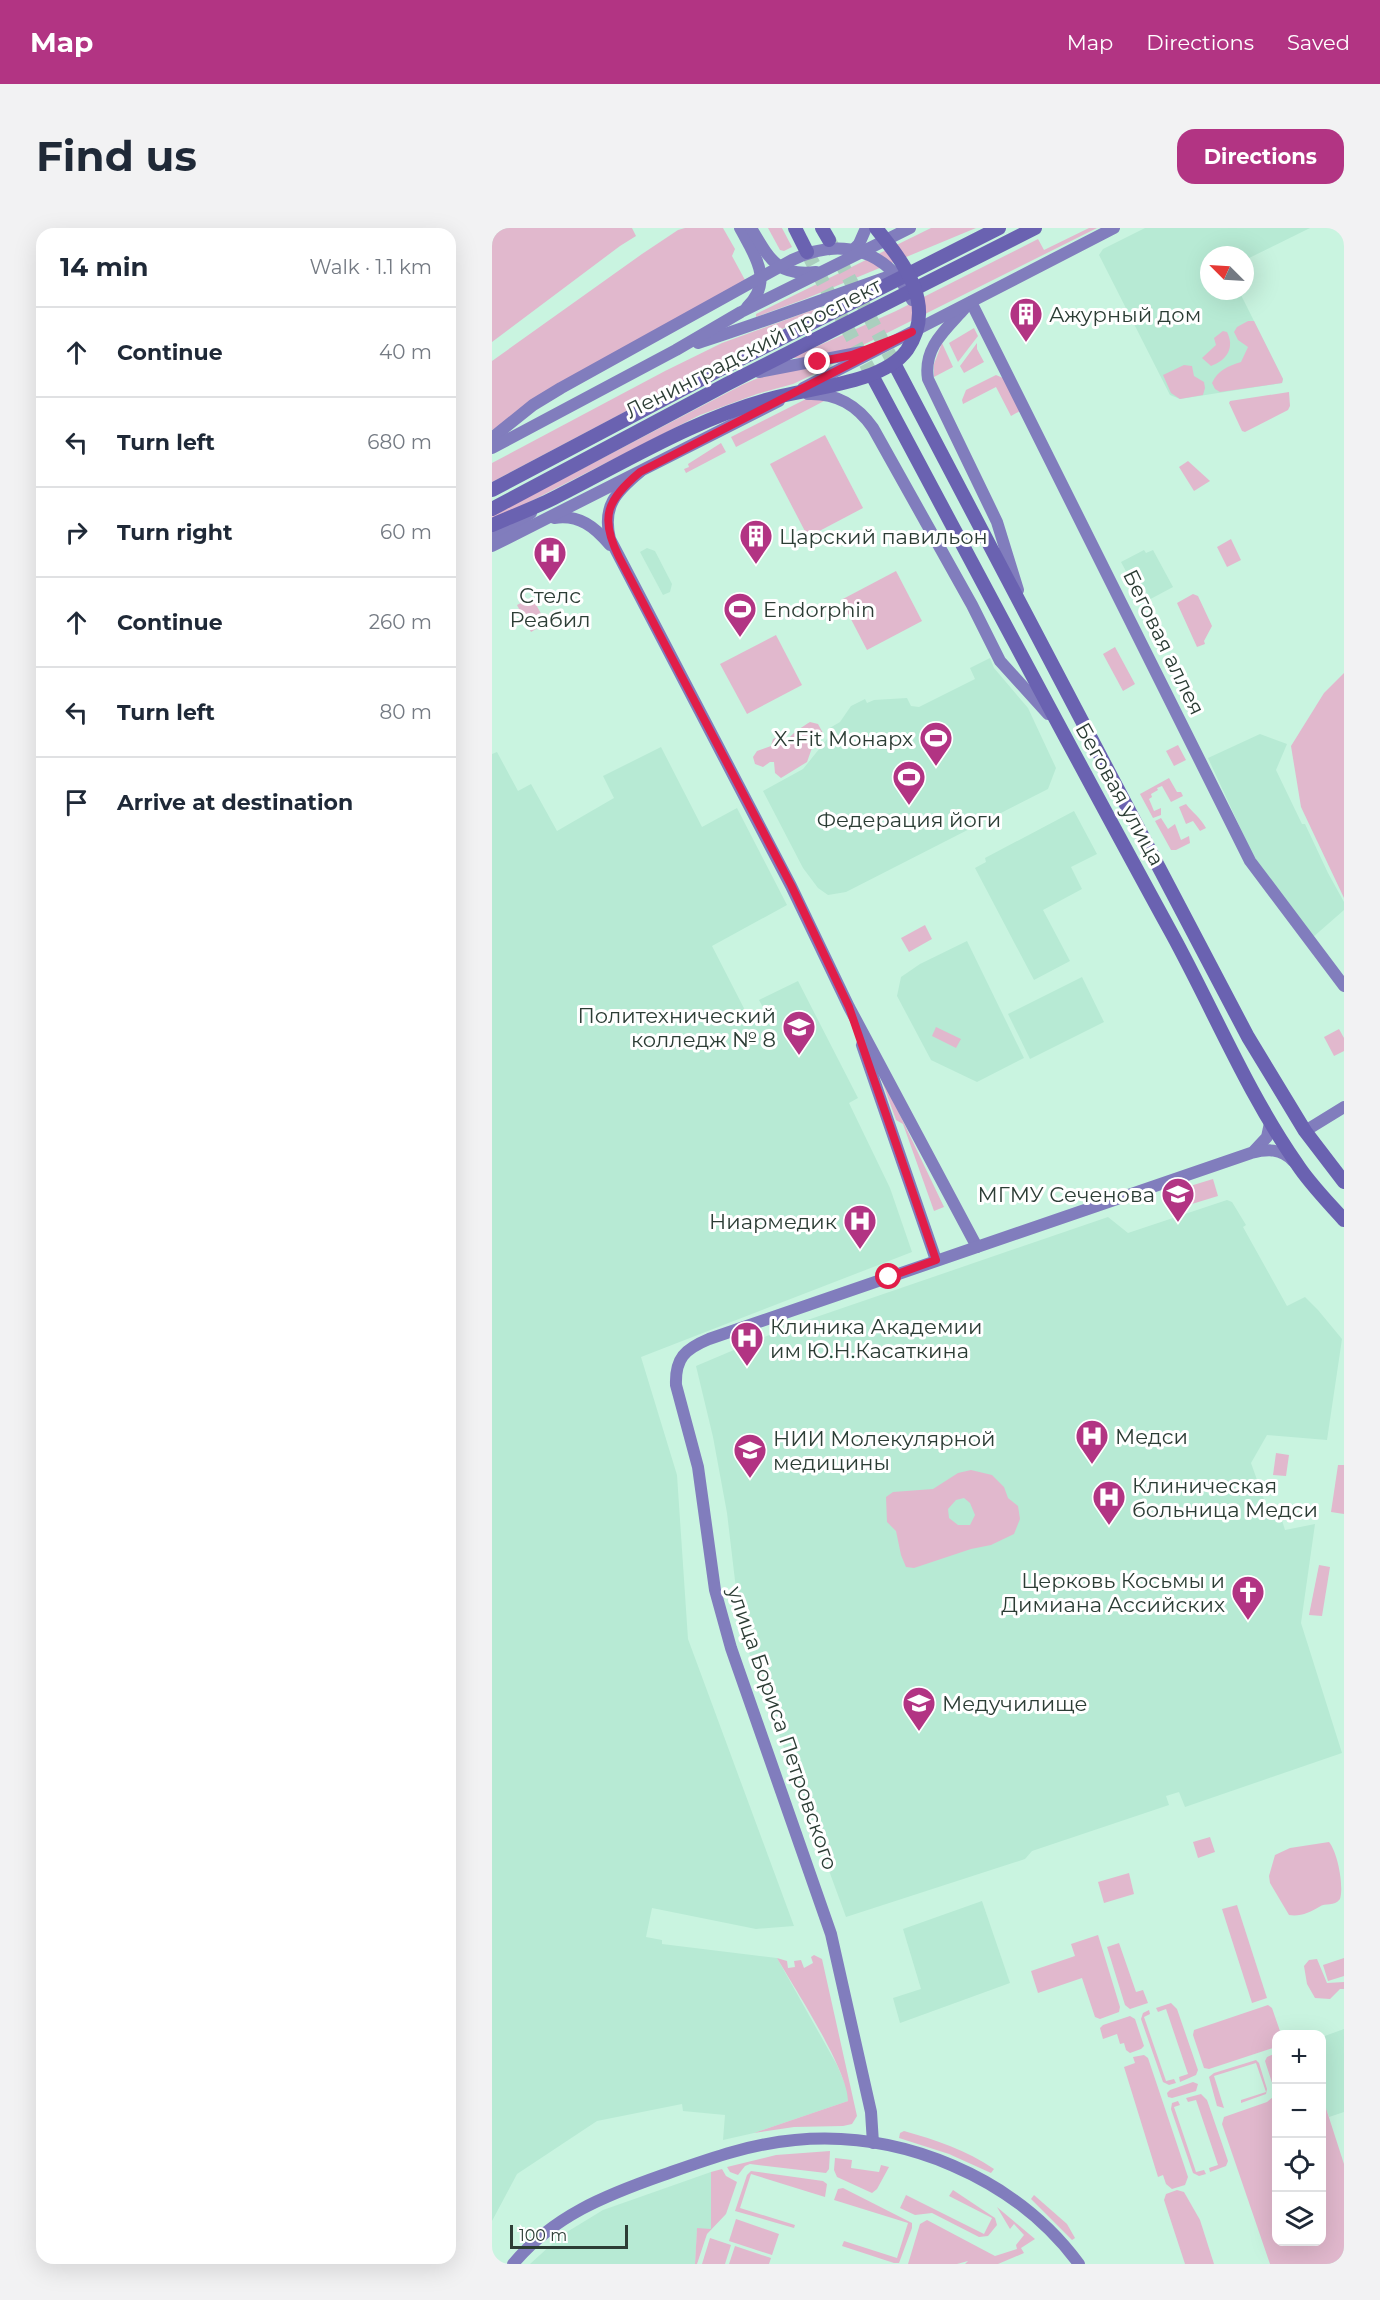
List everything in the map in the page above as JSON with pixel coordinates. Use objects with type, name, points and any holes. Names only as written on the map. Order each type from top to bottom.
[{"type":"main road","points":[[795,228],[807,252]]},
{"type":"main road","points":[[492,525],[551,500],[714,418],[759,402],[845,382],[880,370],[894,362],[906,351],[914,337],[918,315],[917,298],[910,275],[876,228]]},
{"type":"main road","name":"Ленинградский проспект","points":[[492,490],[717,371],[999,228]]},
{"type":"main road","name":"Ленинградский проспект","points":[[492,509],[727,384],[1035,228]]},
{"type":"main road","name":"Беговая улица","points":[[896,367],[1043,651],[1248,1037],[1305,1131],[1344,1182]]},
{"type":"main road","name":"Беговая улица","points":[[874,379],[1188,963],[1229,1047],[1270,1123],[1298,1167],[1344,1220]]},
{"type":"street","points":[[740,228],[753,252],[762,281],[760,290],[753,301],[741,312]]},
{"type":"street","points":[[751,228],[771,260],[782,269],[794,273],[823,271]]},
{"type":"street","points":[[837,264],[859,244],[866,228]]},
{"type":"street","points":[[492,448],[676,350],[741,312],[910,228]]},
{"type":"street","points":[[492,546],[1114,228]]},
{"type":"street","points":[[492,438],[533,405],[561,388],[792,260],[817,251],[846,248],[879,260],[892,269],[905,285],[918,315]]},
{"type":"street","points":[[676,350],[749,327],[829,296],[938,260]]},
{"type":"street","name":"Беговая улица","points":[[971,302],[933,345],[927,363],[928,379],[997,522],[1016,584],[1043,651]]},
{"type":"street","name":"Беговая аллея","points":[[971,302],[1250,861],[1344,986]]},
{"type":"street","points":[[727,384],[765,370],[852,355],[912,332]]},
{"type":"street","points":[[778,401],[807,394],[820,394],[845,401],[863,414],[891,459],[972,605],[1000,661],[1057,723]]},
{"type":"street","points":[[640,472],[620,490],[612,501],[608,513],[608,528],[617,554],[791,885],[849,1007],[976,1247]]},
{"type":"street","points":[[492,539],[551,500]]},
{"type":"street","points":[[536,524],[557,518],[576,518],[597,530],[617,554]]},
{"type":"street","points":[[849,1007],[936,1260]]},
{"type":"street","points":[[1305,1131],[1344,1107]]},
{"type":"street","points":[[1251,1153],[1263,1144],[1270,1130],[1270,1123]]},
{"type":"street","points":[[1251,1153],[1262,1150],[1278,1151],[1290,1158],[1298,1167]]},
{"type":"street","name":"улица Бориса Петровского","points":[[873,2143],[871,2112],[831,1934],[731,1648],[715,1590],[698,1467],[675,1385],[677,1367],[685,1352],[708,1340],[1251,1153]]},
{"type":"street","points":[[513,2264],[554,2225],[583,2206],[617,2191],[752,2146],[795,2140],[828,2139],[894,2146],[946,2163],[993,2187],[1048,2229],[1079,2264]]},
{"type":"shaded area","points":[[492,228],[632,228],[636,236],[492,342]]},
{"type":"shaded area","points":[[723,228],[735,249],[732,256],[745,280],[492,430],[492,361],[642,254],[678,230]]},
{"type":"shaded area","points":[[768,228],[782,228],[792,247],[784,251],[780,250]]},
{"type":"shaded area","points":[[931,228],[976,228],[756,317],[756,314]]},
{"type":"shaded area","points":[[1089,228],[1097,228],[849,352],[818,358],[791,358],[896,311],[1038,239],[1044,250]]},
{"type":"shaded area","points":[[1145,228],[1310,228],[1254,256],[1254,246],[1200,246],[1200,300],[1244,300],[1283,379],[1282,383],[1180,399],[1170,395],[1099,255],[1103,249]]},
{"type":"shaded area","points":[[821,307],[492,482],[492,463],[722,343]]},
{"type":"shaded area","points":[[1248,321],[1254,321],[1283,379],[1282,383],[1220,392],[1212,383],[1224,369],[1241,362],[1248,347],[1238,340],[1234,332],[1237,327]]},
{"type":"shaded area","points":[[974,328],[978,336],[958,362],[949,343]]},
{"type":"shaded area","points":[[1223,331],[1227,332],[1230,348],[1225,357],[1211,366],[1202,358],[1216,345],[1214,338]]},
{"type":"shaded area","points":[[942,343],[953,367],[934,377],[934,364]]},
{"type":"shaded area","points":[[977,343],[977,349],[984,362],[964,373],[960,366]]},
{"type":"shaded area","points":[[1184,365],[1192,366],[1194,376],[1204,382],[1203,395],[1180,399],[1171,393],[1163,375]]},
{"type":"shaded area","points":[[800,369],[825,369],[793,384],[757,394],[700,415],[492,521],[492,516],[742,385],[758,378]]},
{"type":"shaded area","points":[[996,375],[1003,378],[1020,411],[1011,416],[996,387],[963,404],[962,400],[966,390]]},
{"type":"shaded area","points":[[1289,392],[1288,410],[1245,432],[1242,431],[1230,401]]},
{"type":"shaded area","points":[[806,399],[826,400],[736,447],[731,437]]},
{"type":"shaded area","points":[[825,435],[863,508],[808,537],[770,464]]},
{"type":"shaded area","points":[[721,443],[726,452],[686,473],[684,469],[689,467],[688,464]]},
{"type":"shaded area","points":[[1188,461],[1210,481],[1194,491],[1179,467]]},
{"type":"shaded area","points":[[1231,539],[1241,560],[1227,567],[1217,547]]},
{"type":"shaded area","points":[[647,548],[655,551],[672,584],[670,592],[663,595],[640,552]]},
{"type":"shaded area","points":[[1144,550],[1146,553],[1153,550],[1173,587],[1143,603],[1121,562]]},
{"type":"shaded area","points":[[896,571],[922,621],[867,650],[841,600]]},
{"type":"shaded area","points":[[1193,594],[1198,596],[1212,626],[1204,641],[1205,644],[1197,647],[1177,603]]},
{"type":"shaded area","points":[[532,597],[546,623],[531,632],[517,605]]},
{"type":"shaded area","points":[[776,635],[802,685],[747,714],[720,664]]},
{"type":"shaded area","points":[[1115,647],[1135,684],[1123,691],[1103,654]]},
{"type":"shaded area","points":[[990,658],[994,668],[1028,708],[1056,768],[1048,789],[846,892],[828,895],[818,888],[803,868],[763,791],[803,769],[828,738],[828,729],[840,722],[851,706],[865,699],[867,703],[874,700],[907,698],[911,706],[919,707],[975,679],[970,668]]},
{"type":"shaded area","points":[[1344,673],[1344,898],[1301,807],[1291,746],[1324,693]]},
{"type":"shaded area","points":[[810,722],[818,724],[823,733],[813,745],[807,762],[781,778],[775,773],[774,762],[763,767],[755,764],[753,757],[757,751],[771,746],[773,739],[780,736],[785,739],[789,738]]},
{"type":"shaded area","points":[[1260,734],[1287,744],[1276,770],[1344,902],[1344,910],[1312,938],[1257,864],[1208,758]]},
{"type":"shaded area","points":[[1178,745],[1186,760],[1174,766],[1166,751]]},
{"type":"shaded area","points":[[661,747],[702,827],[737,808],[787,905],[712,946],[750,1020],[766,1013],[759,1000],[798,981],[858,1098],[849,1103],[890,1188],[912,1252],[641,1357],[677,1475],[688,1639],[794,1926],[756,1929],[652,1908],[646,1937],[662,1940],[662,1944],[777,1958],[837,2065],[848,2091],[848,2101],[754,2133],[723,2140],[725,2115],[683,2111],[682,2104],[597,2121],[517,2174],[492,2221],[492,754],[497,752],[518,791],[531,784],[557,831],[614,798],[603,776]]},
{"type":"shaded area","points":[[1169,778],[1177,792],[1181,792],[1183,796],[1171,802],[1162,786],[1157,788],[1158,790],[1151,794],[1152,797],[1149,799],[1154,811],[1161,808],[1161,815],[1153,818],[1140,794]]},
{"type":"shaded area","points":[[1186,804],[1206,828],[1200,831],[1193,821],[1186,824],[1179,807]]},
{"type":"shaded area","points":[[1074,811],[1097,854],[1071,867],[1082,889],[1043,910],[1070,961],[1034,980],[975,868],[986,862],[985,858]]},
{"type":"shaded area","points":[[1161,818],[1168,829],[1175,824],[1181,840],[1189,836],[1190,843],[1171,850],[1155,821]]},
{"type":"shaded area","points":[[925,925],[932,939],[909,952],[901,938]]},
{"type":"shaded area","points":[[967,941],[1024,1058],[977,1082],[931,1060],[897,996],[901,977],[920,964]]},
{"type":"shaded area","points":[[1082,977],[1104,1022],[1030,1059],[1008,1014]]},
{"type":"shaded area","points":[[936,1027],[961,1039],[956,1048],[932,1036]]},
{"type":"shaded area","points":[[1339,1029],[1344,1038],[1344,1051],[1334,1056],[1324,1037]]},
{"type":"shaded area","points":[[877,1067],[944,1207],[934,1211],[903,1124],[896,1120]]},
{"type":"shaded area","points":[[1213,1179],[1218,1196],[1182,1207],[1177,1190]]},
{"type":"shaded area","points":[[1227,1200],[1232,1202],[1246,1225],[1243,1227],[1287,1306],[1305,1297],[1342,1339],[1327,1440],[1267,1435],[1251,1463],[1271,1519],[1281,1517],[1285,1530],[1315,1524],[1301,1623],[1342,1753],[1185,1807],[1179,1792],[1166,1796],[1169,1805],[1032,1851],[1025,1859],[846,1917],[741,1631],[727,1513],[713,1437],[696,1366],[793,1325],[1108,1217],[1128,1233]]},
{"type":"shaded area","points":[[1276,1453],[1289,1455],[1286,1476],[1273,1475]]},
{"type":"shaded area","points":[[1338,1465],[1344,1465],[1344,1514],[1331,1512]]},
{"type":"shaded area","points":[[971,1470],[992,1475],[1004,1487],[1008,1498],[1018,1506],[1020,1519],[1014,1534],[991,1545],[971,1549],[914,1568],[906,1567],[896,1531],[887,1522],[886,1497],[893,1492],[933,1489],[958,1473]],"holes":[[[964,1498],[970,1503],[975,1515],[970,1525],[958,1525],[949,1518],[948,1509],[956,1500]]]},
{"type":"shaded area","points":[[1319,1565],[1330,1567],[1322,1616],[1309,1615]]},
{"type":"shaded area","points":[[1210,1837],[1215,1852],[1198,1858],[1193,1842]]},
{"type":"shaded area","points":[[1329,1842],[1339,1870],[1340,1899],[1305,1914],[1289,1915],[1270,1883],[1269,1876],[1275,1855],[1290,1848]]},
{"type":"shaded area","points":[[1129,1873],[1134,1894],[1104,1903],[1098,1882]]},
{"type":"shaded area","points":[[982,1901],[1010,1983],[900,2023],[893,1998],[921,1989],[903,1929]]},
{"type":"shaded area","points":[[1237,1905],[1267,1998],[1252,2003],[1222,1909]]},
{"type":"shaded area","points":[[1098,1935],[1120,2007],[1119,2012],[1100,2019],[1095,2017],[1082,1978],[1038,1993],[1031,1971],[1075,1956],[1071,1944]]},
{"type":"shaded area","points":[[1119,1943],[1136,1992],[1143,1990],[1148,2003],[1130,2009],[1125,2005],[1107,1947]]},
{"type":"shaded area","points":[[814,1955],[822,1959],[857,2116],[852,2124],[843,2126],[794,2127],[754,2133],[848,2101],[846,2087],[830,2050],[777,1958],[787,1961],[788,1968],[795,1967],[794,1961],[801,1960],[804,1968],[813,1963],[811,1957]]},
{"type":"shaded area","points":[[1344,1958],[1344,1976],[1328,1981],[1323,1965]]},
{"type":"shaded area","points":[[1317,1959],[1327,1983],[1344,1982],[1344,1989],[1340,1989],[1330,1999],[1315,1998],[1307,1984],[1304,1966],[1309,1960]]},
{"type":"shaded area","points":[[1171,2003],[1177,2009],[1198,2070],[1196,2075],[1180,2082],[1179,2077],[1188,2074],[1166,2009],[1158,2012],[1156,2008]]},
{"type":"shaded area","points":[[1268,2005],[1272,2008],[1280,2030],[1272,2030],[1272,2048],[1209,2069],[1204,2068],[1193,2035],[1194,2030]]},
{"type":"shaded area","points":[[1149,2010],[1150,2014],[1144,2017],[1166,2081],[1174,2079],[1176,2083],[1169,2085],[1163,2082],[1141,2019],[1143,2013]]},
{"type":"shaded area","points":[[1130,2016],[1135,2019],[1144,2046],[1130,2053],[1126,2050],[1124,2043],[1120,2044],[1117,2034],[1103,2039],[1100,2028]]},
{"type":"shaded area","points":[[1344,2029],[1344,2112],[1329,2117],[1326,2109],[1326,2036]]},
{"type":"shaded area","points":[[1144,2055],[1148,2058],[1188,2177],[1185,2185],[1172,2189],[1166,2184],[1163,2175],[1158,2177],[1124,2067],[1135,2063],[1133,2057]]},
{"type":"shaded area","points":[[1272,2055],[1272,2083],[1265,2061]]},
{"type":"shaded area","points":[[1256,2060],[1267,2089],[1266,2094],[1241,2103],[1241,2100],[1266,2092],[1256,2063],[1214,2076],[1224,2108],[1217,2106],[1209,2077],[1214,2073]]},
{"type":"shaded area","points":[[1193,2082],[1198,2084],[1196,2091],[1172,2098],[1168,2097],[1167,2093],[1170,2090]]},
{"type":"shaded area","points":[[1201,2094],[1207,2100],[1228,2161],[1226,2166],[1210,2172],[1209,2168],[1218,2165],[1196,2100],[1188,2102],[1186,2098]]},
{"type":"shaded area","points":[[1272,2098],[1272,2246],[1326,2246],[1326,2108],[1344,2164],[1344,2264],[1270,2264],[1222,2124],[1224,2117],[1267,2102]]},
{"type":"shaded area","points":[[1178,2101],[1180,2105],[1174,2107],[1196,2172],[1204,2170],[1206,2174],[1199,2176],[1193,2173],[1171,2109],[1172,2103]]},
{"type":"shaded area","points":[[904,2131],[950,2146],[994,2169],[991,2173],[949,2154],[899,2138],[900,2133]]},
{"type":"shaded area","points":[[830,2151],[829,2169],[826,2173],[750,2164],[745,2166],[738,2175],[730,2172],[727,2167],[776,2155]]},
{"type":"shaded area","points":[[835,2158],[852,2160],[851,2168],[879,2172],[881,2165],[889,2167],[877,2189],[872,2193],[837,2177],[834,2170]]},
{"type":"shaded area","points":[[722,2169],[726,2176],[737,2182],[726,2214],[707,2234],[697,2264],[695,2264],[697,2228],[711,2229],[711,2172]]},
{"type":"shaded area","points":[[751,2171],[823,2181],[827,2184],[825,2197],[751,2174],[740,2208],[795,2225],[794,2228],[735,2211],[747,2175]]},
{"type":"shaded area","points":[[711,2172],[711,2229],[697,2229],[695,2264],[530,2264],[562,2235],[603,2210]]},
{"type":"shaded area","points":[[843,2188],[912,2223],[899,2263],[842,2246],[844,2241],[897,2258],[908,2223],[834,2200],[838,2189]]},
{"type":"shaded area","points":[[953,2190],[995,2218],[997,2225],[988,2236],[979,2237],[932,2213],[915,2215],[900,2208],[906,2195],[984,2234],[992,2218],[949,2196]]},
{"type":"shaded area","points":[[1177,2190],[1184,2192],[1200,2220],[1214,2264],[1185,2264],[1164,2200],[1166,2194]]},
{"type":"shaded area","points":[[1034,2195],[1067,2224],[1075,2238],[1072,2240],[1031,2199]]},
{"type":"shaded area","points":[[997,2207],[1035,2239],[1021,2248],[1024,2253],[998,2264],[965,2264],[968,2261],[957,2264],[908,2264],[920,2224],[927,2220],[995,2256],[1017,2249],[1016,2245],[1024,2235],[1014,2224],[1010,2229]]},
{"type":"shaded area","points":[[736,2219],[779,2234],[772,2255],[729,2241]]},
{"type":"shaded area","points":[[710,2238],[731,2245],[725,2264],[702,2264]]},
{"type":"shaded area","points":[[735,2246],[771,2258],[769,2264],[729,2264]]},
{"type":"tunnel","points":[[829,240],[896,367]]},
{"type":"tunnel","points":[[807,252],[874,379]]},
{"type":"place","name":"Ажурный дом","points":[[1026,343]]},
{"type":"place","name":"Царский павильон","points":[[756,565]]},
{"type":"place","name":"Стелс Реабил","points":[[550,582]]},
{"type":"place","name":"Endorphin","points":[[740,638]]},
{"type":"place","name":"X-Fit Монарх","points":[[936,767]]},
{"type":"place","name":"Федерация йоги","points":[[909,806]]},
{"type":"place","name":"Политехнический колледж № 8","points":[[799,1056]]},
{"type":"place","name":"МГМУ Сеченова","points":[[1178,1223]]},
{"type":"place","name":"Ниармедик","points":[[860,1250]]},
{"type":"place","name":"Клиника Академии им Ю.Н.Касаткина","points":[[747,1367]]},
{"type":"place","name":"Медси","points":[[1092,1465]]},
{"type":"place","name":"НИИ Молекулярной медицины","points":[[750,1479]]},
{"type":"place","name":"Клиническая больница Медси","points":[[1109,1526]]},
{"type":"place","name":"Церковь Косьмы и Димиана Ассийских","points":[[1248,1621]]},
{"type":"place","name":"Медучилище","points":[[919,1732]]},
{"type":"route","points":[[818,362],[868,350],[912,332],[640,472],[620,490],[612,501],[608,513],[608,528],[619,557],[791,885],[849,1007],[936,1260],[889,1277]]}]
